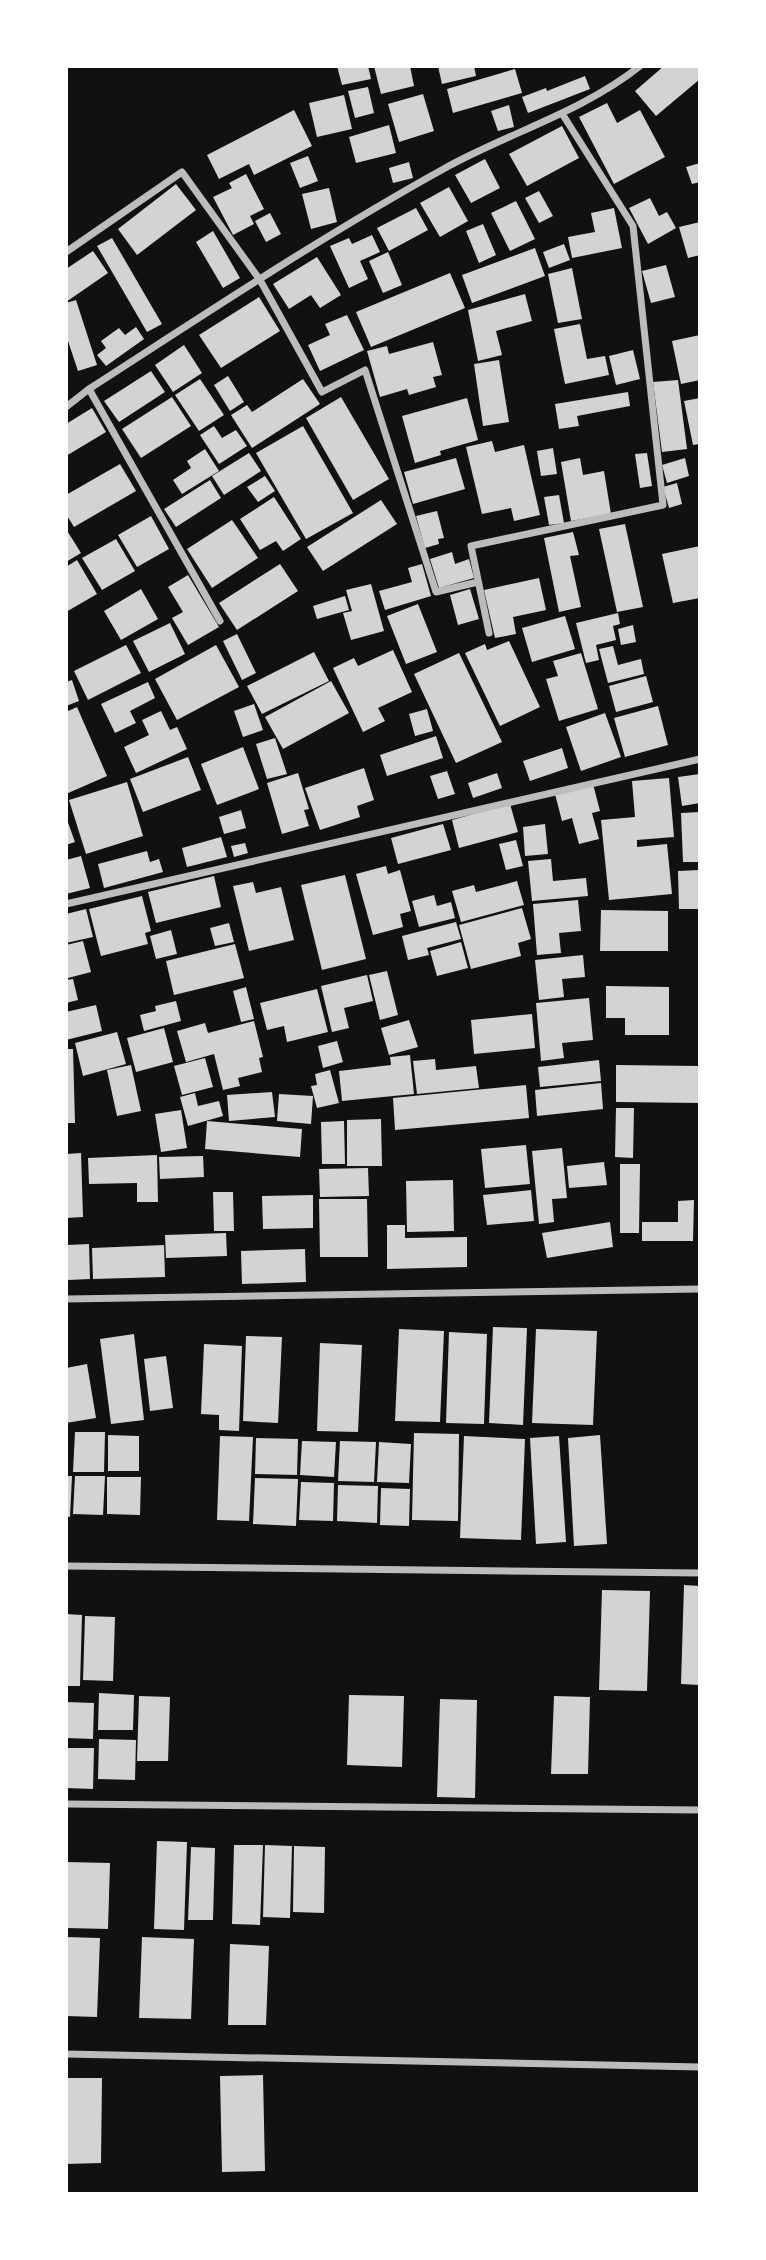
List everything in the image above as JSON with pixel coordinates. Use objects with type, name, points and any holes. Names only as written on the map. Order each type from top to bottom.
[{"type":"street","points":[[66,407],[89,389],[260,280],[449,166],[563,115],[621,82],[640,66]]},
{"type":"street","points":[[489,633],[471,547],[663,505],[633,226],[563,115]]},
{"type":"street","points":[[66,252],[182,172],[260,280],[322,392],[365,370],[436,592],[478,582]]},
{"type":"street","points":[[89,389],[220,621]]},
{"type":"street","points":[[66,904],[699,759]]},
{"type":"street","points":[[66,1299],[699,1289]]},
{"type":"street","points":[[66,1566],[699,1573]]},
{"type":"street","points":[[66,1804],[699,1810]]},
{"type":"street","points":[[66,2054],[699,2067]]},
{"type":"building","points":[[337,66],[368,66],[371,79],[342,85]]},
{"type":"building","points":[[374,66],[410,66],[414,86],[381,94]]},
{"type":"building","points":[[438,66],[474,66],[476,76],[442,84]]},
{"type":"building","points":[[664,66],[700,66],[700,79],[656,116],[635,91]]},
{"type":"building","points":[[515,69],[522,93],[453,113],[447,89]]},
{"type":"building","points":[[585,76],[590,89],[528,113],[522,97],[546,88],[547,91]]},
{"type":"building","points":[[368,87],[374,113],[355,118],[348,91]]},
{"type":"building","points":[[423,94],[434,131],[399,142],[388,104]]},
{"type":"building","points":[[344,95],[352,129],[317,137],[309,103]]},
{"type":"building","points":[[607,103],[617,123],[640,110],[665,157],[614,184],[579,117]]},
{"type":"building","points":[[509,105],[514,127],[498,131],[491,111]]},
{"type":"building","points":[[294,110],[312,146],[254,175],[249,164],[219,179],[207,155]]},
{"type":"building","points":[[389,125],[396,153],[356,163],[349,137]]},
{"type":"building","points":[[562,126],[579,158],[527,186],[509,154]]},
{"type":"building","points":[[308,156],[318,181],[300,188],[290,163]]},
{"type":"building","points":[[485,159],[500,188],[471,203],[455,175]]},
{"type":"building","points":[[409,162],[413,178],[393,183],[389,168]]},
{"type":"building","points":[[700,163],[700,182],[692,184],[686,167]]},
{"type":"building","points":[[246,174],[264,209],[250,216],[254,224],[233,235],[213,197],[232,188],[229,183]]},
{"type":"building","points":[[176,184],[196,210],[137,255],[118,229]]},
{"type":"building","points":[[449,187],[468,221],[440,237],[420,203]]},
{"type":"building","points":[[329,188],[337,222],[311,229],[302,194]]},
{"type":"building","points":[[539,191],[553,216],[539,223],[525,198]]},
{"type":"building","points":[[650,198],[659,216],[667,212],[676,228],[648,244],[629,208]]},
{"type":"building","points":[[516,201],[535,239],[510,251],[491,213]]},
{"type":"building","points":[[416,208],[428,230],[389,251],[377,228]]},
{"type":"building","points":[[614,208],[622,248],[572,258],[568,237],[595,232],[591,213]]},
{"type":"building","points":[[270,213],[281,234],[266,242],[255,221]]},
{"type":"building","points":[[700,222],[700,255],[688,258],[679,227]]},
{"type":"building","points":[[483,224],[496,255],[479,263],[466,231]]},
{"type":"building","points":[[213,231],[240,278],[223,288],[196,242]]},
{"type":"building","points":[[372,235],[380,252],[360,261],[368,279],[349,288],[330,246],[349,238],[352,244]]},
{"type":"building","points":[[112,238],[162,324],[147,332],[97,246]]},
{"type":"building","points":[[564,244],[570,260],[549,268],[543,252]]},
{"type":"building","points":[[535,248],[545,276],[472,303],[462,275]]},
{"type":"building","points":[[93,251],[108,273],[66,302],[66,269]]},
{"type":"building","points":[[388,252],[402,285],[383,293],[369,261]]},
{"type":"building","points":[[317,257],[341,295],[320,308],[311,295],[289,309],[273,284]]},
{"type":"building","points":[[666,265],[675,297],[651,303],[642,271]]},
{"type":"building","points":[[572,268],[582,319],[558,323],[548,274]]},
{"type":"building","points":[[450,273],[465,308],[371,347],[356,312]]},
{"type":"building","points":[[525,294],[532,321],[496,331],[502,355],[478,361],[468,310]]},
{"type":"building","points":[[259,297],[280,331],[221,368],[199,335]]},
{"type":"building","points":[[76,300],[97,365],[78,371],[66,335],[66,303]]},
{"type":"building","points":[[347,315],[364,350],[320,371],[308,345],[330,335],[325,324]]},
{"type":"building","points":[[580,324],[587,359],[605,356],[609,375],[565,384],[554,329]]},
{"type":"building","points":[[136,327],[144,339],[106,366],[97,355],[106,348],[101,341],[119,328],[125,335]]},
{"type":"building","points":[[700,335],[700,380],[681,384],[672,341]]},
{"type":"building","points":[[433,342],[442,375],[433,377],[436,387],[409,395],[407,389],[380,397],[367,351],[387,346],[389,354]]},
{"type":"building","points":[[184,345],[202,373],[173,392],[155,365]]},
{"type":"building","points":[[633,350],[640,379],[616,385],[609,356]]},
{"type":"building","points":[[499,360],[509,422],[483,426],[474,364]]},
{"type":"building","points":[[151,371],[165,392],[119,422],[104,401]]},
{"type":"building","points":[[228,376],[244,402],[230,411],[214,385]]},
{"type":"building","points":[[200,379],[224,415],[199,431],[175,395]]},
{"type":"building","points":[[303,379],[320,404],[252,448],[231,415],[247,405],[252,412]]},
{"type":"building","points":[[678,380],[687,449],[662,452],[653,382]]},
{"type":"building","points":[[628,392],[630,406],[577,416],[579,426],[559,429],[555,404]]},
{"type":"building","points":[[172,397],[191,426],[141,458],[122,429]]},
{"type":"building","points":[[341,397],[389,479],[353,500],[306,418]]},
{"type":"building","points":[[467,398],[478,440],[440,451],[441,455],[415,463],[402,416]]},
{"type":"building","points":[[700,398],[700,444],[693,445],[684,401]]},
{"type":"building","points":[[92,408],[106,432],[66,456],[66,424]]},
{"type":"building","points":[[214,426],[222,438],[236,430],[247,446],[219,464],[200,435]]},
{"type":"building","points":[[303,426],[353,513],[306,539],[256,453]]},
{"type":"building","points":[[492,441],[495,452],[524,445],[540,515],[514,521],[511,508],[482,514],[466,447]]},
{"type":"building","points":[[553,448],[557,474],[541,476],[537,451]]},
{"type":"building","points":[[205,449],[219,471],[182,494],[173,480],[191,468],[187,461]]},
{"type":"building","points":[[249,453],[261,471],[224,495],[212,476]]},
{"type":"building","points":[[647,453],[652,486],[640,488],[635,454]]},
{"type":"building","points":[[456,458],[465,489],[413,504],[404,472]]},
{"type":"building","points":[[580,458],[583,475],[604,471],[611,514],[571,521],[561,462]]},
{"type":"building","points":[[685,458],[689,476],[667,483],[662,465]]},
{"type":"building","points":[[120,464],[136,491],[74,527],[66,514],[66,495]]},
{"type":"building","points":[[265,476],[275,491],[258,502],[247,487]]},
{"type":"building","points":[[210,480],[221,498],[176,527],[164,509]]},
{"type":"building","points":[[677,483],[682,504],[669,508],[663,487]]},
{"type":"building","points":[[559,495],[564,523],[549,525],[544,497]]},
{"type":"building","points":[[274,497],[301,539],[283,551],[276,541],[260,550],[240,519]]},
{"type":"building","points":[[381,500],[397,524],[323,571],[307,547]]},
{"type":"building","points":[[437,511],[444,538],[438,539],[439,544],[425,548],[416,516]]},
{"type":"building","points":[[151,516],[169,549],[137,567],[118,535]]},
{"type":"building","points":[[232,520],[258,558],[212,588],[187,549]]},
{"type":"building","points":[[625,524],[643,607],[617,612],[599,529]]},
{"type":"building","points":[[66,529],[81,553],[66,562]]},
{"type":"building","points":[[573,532],[579,555],[570,556],[581,607],[559,612],[544,538]]},
{"type":"building","points":[[116,539],[135,571],[102,590],[82,558]]},
{"type":"building","points":[[700,546],[700,598],[673,603],[662,554]]},
{"type":"building","points":[[452,552],[455,564],[469,559],[474,578],[439,588],[430,559]]},
{"type":"building","points":[[77,560],[97,594],[66,612],[66,567]]},
{"type":"building","points":[[280,564],[298,591],[237,630],[219,603]]},
{"type":"building","points":[[422,564],[431,596],[385,610],[379,591],[412,582],[408,568]]},
{"type":"building","points":[[188,575],[219,627],[188,645],[172,618],[183,612],[168,587]]},
{"type":"building","points":[[539,578],[546,610],[513,617],[516,634],[495,638],[484,590]]},
{"type":"building","points":[[371,584],[384,631],[351,640],[343,613],[352,611],[346,590]]},
{"type":"building","points":[[141,589],[158,619],[121,640],[104,611]]},
{"type":"building","points":[[470,589],[479,619],[458,625],[450,595]]},
{"type":"building","points":[[345,596],[349,610],[317,619],[313,606]]},
{"type":"building","points":[[418,604],[437,652],[406,664],[387,616]]},
{"type":"building","points":[[618,613],[620,624],[613,626],[616,640],[596,645],[599,660],[586,663],[576,623]]},
{"type":"building","points":[[565,616],[575,649],[532,662],[522,628]]},
{"type":"building","points":[[170,623],[185,654],[149,672],[133,641]]},
{"type":"building","points":[[633,625],[636,642],[621,645],[618,629]]},
{"type":"building","points":[[237,634],[256,673],[242,680],[223,641]]},
{"type":"building","points":[[509,641],[540,707],[500,726],[465,653],[485,644],[487,650]]},
{"type":"building","points":[[126,645],[141,673],[88,700],[74,671]]},
{"type":"building","points":[[216,645],[239,687],[177,720],[155,679]]},
{"type":"building","points":[[613,646],[618,665],[641,659],[644,674],[608,683],[599,649]]},
{"type":"building","points":[[393,650],[412,692],[378,708],[385,721],[363,732],[333,668],[354,658],[358,666]]},
{"type":"building","points":[[314,652],[329,681],[262,714],[247,686]]},
{"type":"building","points":[[459,653],[502,742],[456,763],[414,674]]},
{"type":"building","points":[[581,653],[598,709],[559,721],[546,679],[558,676],[553,661]]},
{"type":"building","points":[[646,676],[653,702],[616,712],[609,686]]},
{"type":"building","points":[[72,680],[79,701],[66,706],[66,682]]},
{"type":"building","points":[[331,681],[349,713],[283,749],[265,717]]},
{"type":"building","points":[[148,682],[155,698],[130,711],[136,723],[115,733],[101,704]]},
{"type":"building","points":[[254,704],[263,730],[243,737],[234,711]]},
{"type":"building","points":[[658,706],[668,745],[625,757],[614,718]]},
{"type":"building","points":[[77,707],[107,776],[66,794],[66,712]]},
{"type":"building","points":[[427,709],[433,731],[415,736],[409,714]]},
{"type":"building","points":[[161,711],[170,730],[177,727],[187,749],[136,773],[124,747],[149,735],[142,720]]},
{"type":"building","points":[[605,713],[621,757],[581,771],[566,727]]},
{"type":"building","points":[[436,736],[443,758],[387,776],[380,755]]},
{"type":"building","points":[[275,738],[287,774],[267,779],[256,744]]},
{"type":"building","points":[[243,747],[259,789],[217,805],[201,764]]},
{"type":"building","points":[[562,748],[568,768],[530,781],[523,761]]},
{"type":"building","points":[[188,757],[201,790],[143,812],[130,779]]},
{"type":"building","points":[[364,768],[374,800],[357,806],[360,817],[320,830],[305,788]]},
{"type":"building","points":[[447,771],[455,794],[438,799],[430,776]]},
{"type":"building","points":[[298,773],[309,809],[304,810],[309,826],[282,834],[267,783]]},
{"type":"building","points":[[497,773],[502,788],[473,798],[468,783]]},
{"type":"building","points":[[700,774],[700,803],[682,806],[678,777]]},
{"type":"building","points":[[669,778],[674,837],[637,840],[637,847],[667,844],[672,894],[609,900],[601,820],[635,817],[632,781]]},
{"type":"building","points":[[127,782],[143,836],[86,854],[69,800]]},
{"type":"building","points":[[593,784],[600,811],[592,813],[599,839],[579,844],[572,818],[562,821],[555,794]]},
{"type":"building","points":[[510,804],[518,832],[459,848],[452,820]]},
{"type":"building","points":[[241,810],[246,828],[224,834],[219,817]]},
{"type":"building","points":[[700,812],[700,862],[683,862],[681,813]]},
{"type":"building","points":[[66,817],[75,842],[66,845]]},
{"type":"building","points":[[443,824],[451,850],[398,864],[391,838]]},
{"type":"building","points":[[545,824],[548,854],[525,856],[523,827]]},
{"type":"building","points":[[221,837],[227,857],[187,867],[182,848]]},
{"type":"building","points":[[516,840],[523,866],[506,870],[499,844]]},
{"type":"building","points":[[245,843],[248,853],[234,857],[231,846]]},
{"type":"building","points":[[147,851],[150,862],[159,859],[163,872],[104,888],[98,864]]},
{"type":"building","points":[[81,856],[90,888],[66,894],[66,860]]},
{"type":"building","points":[[551,859],[553,881],[586,878],[588,896],[532,901],[528,861]]},
{"type":"building","points":[[386,866],[388,874],[400,870],[411,911],[400,914],[403,927],[373,935],[356,874]]},
{"type":"building","points":[[700,870],[700,909],[679,909],[678,871]]},
{"type":"building","points":[[345,875],[366,959],[322,970],[301,885]]},
{"type":"building","points":[[214,876],[221,907],[156,923],[148,892]]},
{"type":"building","points":[[517,881],[524,905],[461,922],[452,891],[474,885],[476,892]]},
{"type":"building","points":[[253,882],[256,893],[281,887],[294,940],[249,951],[233,886]]},
{"type":"building","points":[[434,895],[437,906],[451,902],[455,918],[419,927],[412,901]]},
{"type":"building","points":[[142,896],[151,931],[145,933],[148,944],[101,956],[89,909]]},
{"type":"building","points":[[578,900],[581,931],[559,933],[561,953],[537,955],[533,904]]},
{"type":"building","points":[[522,908],[531,939],[518,943],[521,956],[471,969],[459,925]]},
{"type":"building","points":[[86,909],[93,937],[66,943],[66,914]]},
{"type":"building","points":[[601,910],[668,911],[668,951],[600,951]]},
{"type":"building","points":[[456,922],[461,939],[427,948],[429,955],[408,960],[402,936]]},
{"type":"building","points":[[229,923],[234,942],[215,946],[210,928]]},
{"type":"building","points":[[171,930],[177,954],[156,959],[150,936]]},
{"type":"building","points":[[83,941],[91,972],[68,978],[66,945]]},
{"type":"building","points":[[461,942],[468,968],[437,976],[430,951]]},
{"type":"building","points":[[235,944],[244,978],[174,995],[166,961]]},
{"type":"building","points":[[583,955],[585,977],[562,979],[564,997],[539,1000],[535,960]]},
{"type":"building","points":[[387,971],[398,1015],[380,1020],[369,975]]},
{"type":"building","points":[[367,975],[373,1001],[344,1008],[349,1028],[332,1032],[321,986]]},
{"type":"building","points":[[73,979],[78,1000],[66,1003],[66,980]]},
{"type":"building","points":[[606,986],[669,987],[669,1035],[625,1035],[625,1018],[606,1018]]},
{"type":"building","points":[[246,987],[254,1019],[241,1022],[233,991]]},
{"type":"building","points":[[317,989],[328,1032],[287,1042],[284,1026],[267,1030],[260,1003]]},
{"type":"building","points":[[589,998],[593,1040],[562,1043],[564,1058],[541,1061],[536,1003]]},
{"type":"building","points":[[176,1001],[181,1021],[144,1031],[140,1015],[156,1011],[155,1006]]},
{"type":"building","points":[[96,1005],[102,1031],[66,1040],[66,1012]]},
{"type":"building","points":[[532,1014],[535,1048],[474,1054],[471,1020]]},
{"type":"building","points":[[409,1020],[418,1047],[389,1055],[381,1028]]},
{"type":"building","points":[[254,1021],[263,1057],[259,1058],[262,1072],[238,1078],[240,1086],[223,1090],[214,1054],[186,1062],[177,1031],[205,1023],[208,1033]]},
{"type":"building","points":[[164,1028],[173,1062],[136,1072],[127,1038]]},
{"type":"building","points":[[117,1032],[126,1064],[83,1076],[75,1043]]},
{"type":"building","points":[[337,1041],[343,1062],[323,1068],[318,1046]]},
{"type":"building","points":[[66,1049],[73,1049],[75,1123],[66,1123]]},
{"type":"building","points":[[410,1055],[414,1094],[342,1101],[339,1071],[391,1065],[390,1057]]},
{"type":"building","points":[[205,1058],[213,1087],[182,1095],[174,1066]]},
{"type":"building","points":[[435,1059],[436,1070],[476,1066],[479,1088],[417,1094],[413,1061]]},
{"type":"building","points":[[599,1060],[601,1081],[540,1087],[538,1067]]},
{"type":"building","points":[[131,1065],[141,1111],[117,1116],[107,1070]]},
{"type":"building","points":[[616,1065],[700,1066],[700,1103],[616,1102]]},
{"type":"building","points":[[330,1070],[339,1103],[317,1108],[311,1086],[317,1085],[315,1074]]},
{"type":"building","points":[[601,1083],[603,1109],[537,1116],[535,1090]]},
{"type":"building","points":[[526,1085],[529,1118],[395,1130],[393,1098]]},
{"type":"building","points":[[272,1092],[275,1117],[229,1121],[227,1095]]},
{"type":"building","points":[[195,1093],[198,1106],[219,1101],[223,1116],[188,1126],[180,1097]]},
{"type":"building","points":[[279,1094],[313,1096],[311,1124],[277,1121]]},
{"type":"building","points":[[616,1108],[634,1108],[633,1158],[615,1157]]},
{"type":"building","points":[[181,1110],[187,1148],[161,1152],[155,1114]]},
{"type":"building","points":[[381,1119],[382,1166],[347,1166],[347,1120]]},
{"type":"building","points":[[207,1121],[302,1129],[300,1157],[205,1149]]},
{"type":"building","points":[[344,1121],[345,1164],[322,1164],[321,1122]]},
{"type":"building","points":[[526,1145],[530,1184],[485,1188],[481,1149]]},
{"type":"building","points":[[562,1148],[567,1198],[552,1199],[554,1222],[539,1224],[532,1151]]},
{"type":"building","points":[[81,1153],[83,1217],[66,1218],[66,1154]]},
{"type":"building","points":[[157,1155],[158,1202],[137,1202],[137,1183],[89,1184],[88,1158]]},
{"type":"building","points":[[203,1156],[204,1177],[160,1179],[159,1157]]},
{"type":"building","points":[[604,1162],[607,1185],[569,1188],[567,1166]]},
{"type":"building","points":[[620,1164],[640,1164],[639,1233],[620,1233]]},
{"type":"building","points":[[368,1168],[369,1196],[320,1197],[319,1169]]},
{"type":"building","points":[[453,1180],[454,1231],[407,1232],[406,1181]]},
{"type":"building","points":[[531,1190],[534,1221],[487,1225],[483,1195]]},
{"type":"building","points":[[213,1192],[233,1192],[234,1231],[214,1231]]},
{"type":"building","points":[[313,1195],[313,1228],[263,1229],[262,1196]]},
{"type":"building","points":[[319,1199],[367,1199],[368,1257],[320,1257]]},
{"type":"building","points":[[694,1200],[693,1241],[642,1241],[642,1222],[678,1222],[678,1201]]},
{"type":"building","points":[[610,1222],[613,1247],[547,1258],[542,1233]]},
{"type":"building","points":[[387,1225],[405,1225],[405,1238],[467,1237],[467,1267],[387,1269]]},
{"type":"building","points":[[226,1233],[227,1256],[166,1258],[165,1235]]},
{"type":"building","points":[[89,1244],[90,1279],[68,1280],[67,1245]]},
{"type":"building","points":[[164,1245],[165,1277],[93,1279],[92,1248]]},
{"type":"building","points":[[305,1249],[306,1282],[242,1284],[241,1251]]},
{"type":"building","points":[[493,1327],[527,1328],[523,1425],[489,1423]]},
{"type":"building","points":[[399,1329],[444,1331],[440,1422],[395,1421]]},
{"type":"building","points":[[536,1329],[597,1331],[593,1425],[532,1423]]},
{"type":"building","points":[[449,1332],[487,1334],[484,1424],[446,1423]]},
{"type":"building","points":[[134,1334],[144,1420],[111,1424],[100,1339]]},
{"type":"building","points":[[246,1336],[282,1337],[278,1423],[243,1421]]},
{"type":"building","points":[[320,1343],[362,1345],[358,1432],[317,1431]]},
{"type":"building","points":[[204,1344],[242,1346],[239,1431],[219,1430],[219,1415],[201,1414]]},
{"type":"building","points":[[166,1356],[173,1408],[150,1411],[144,1359]]},
{"type":"building","points":[[87,1364],[96,1418],[66,1423],[66,1368]]},
{"type":"building","points":[[75,1432],[105,1432],[104,1472],[73,1472]]},
{"type":"building","points":[[414,1433],[459,1434],[458,1521],[412,1520]]},
{"type":"building","points":[[108,1435],[139,1436],[139,1471],[108,1471]]},
{"type":"building","points":[[600,1435],[607,1544],[574,1546],[568,1438]]},
{"type":"building","points":[[220,1436],[253,1437],[249,1521],[217,1520]]},
{"type":"building","points":[[464,1436],[525,1439],[521,1540],[460,1538]]},
{"type":"building","points":[[559,1436],[566,1542],[536,1544],[530,1438]]},
{"type":"building","points":[[256,1438],[298,1439],[297,1475],[255,1474]]},
{"type":"building","points":[[302,1441],[336,1442],[334,1477],[300,1475]]},
{"type":"building","points":[[340,1441],[376,1442],[374,1482],[338,1481]]},
{"type":"building","points":[[379,1442],[411,1444],[409,1483],[377,1482]]},
{"type":"building","points":[[66,1476],[72,1476],[70,1517],[66,1516]]},
{"type":"building","points":[[75,1476],[105,1476],[103,1515],[73,1514]]},
{"type":"building","points":[[107,1477],[141,1477],[140,1515],[107,1514]]},
{"type":"building","points":[[255,1478],[298,1479],[296,1526],[253,1524]]},
{"type":"building","points":[[301,1482],[334,1483],[333,1521],[299,1520]]},
{"type":"building","points":[[338,1485],[378,1486],[377,1523],[337,1521]]},
{"type":"building","points":[[381,1488],[410,1489],[409,1526],[380,1525]]},
{"type":"building","points":[[684,1585],[700,1586],[700,1685],[681,1684]]},
{"type":"building","points":[[602,1590],[650,1591],[647,1691],[599,1690]]},
{"type":"building","points":[[66,1614],[82,1615],[80,1686],[66,1686]]},
{"type":"building","points":[[85,1616],[115,1617],[113,1681],[83,1680]]},
{"type":"building","points":[[99,1693],[134,1695],[133,1730],[98,1730]]},
{"type":"building","points":[[349,1695],[404,1696],[402,1767],[347,1765]]},
{"type":"building","points":[[139,1696],[170,1697],[168,1761],[137,1761]]},
{"type":"building","points":[[554,1696],[590,1697],[588,1774],[551,1774]]},
{"type":"building","points":[[440,1699],[477,1700],[475,1798],[437,1797]]},
{"type":"building","points":[[66,1702],[94,1703],[93,1739],[66,1738]]},
{"type":"building","points":[[99,1739],[136,1740],[135,1780],[98,1779]]},
{"type":"building","points":[[66,1748],[94,1748],[93,1789],[66,1788]]},
{"type":"building","points":[[157,1841],[187,1842],[184,1930],[154,1929]]},
{"type":"building","points":[[234,1845],[263,1845],[260,1925],[232,1924]]},
{"type":"building","points":[[265,1845],[292,1846],[290,1918],[263,1917]]},
{"type":"building","points":[[294,1846],[325,1847],[324,1913],[293,1912]]},
{"type":"building","points":[[191,1847],[215,1848],[213,1920],[188,1920]]},
{"type":"building","points":[[66,1862],[110,1863],[108,1929],[66,1928]]},
{"type":"building","points":[[66,1937],[100,1938],[97,2017],[66,2016]]},
{"type":"building","points":[[142,1937],[194,1939],[191,2019],[139,2018]]},
{"type":"building","points":[[230,1944],[269,1946],[266,2025],[228,2025]]},
{"type":"building","points":[[263,2075],[265,2171],[222,2172],[220,2076]]},
{"type":"building","points":[[66,2078],[102,2078],[101,2163],[66,2164]]}]
